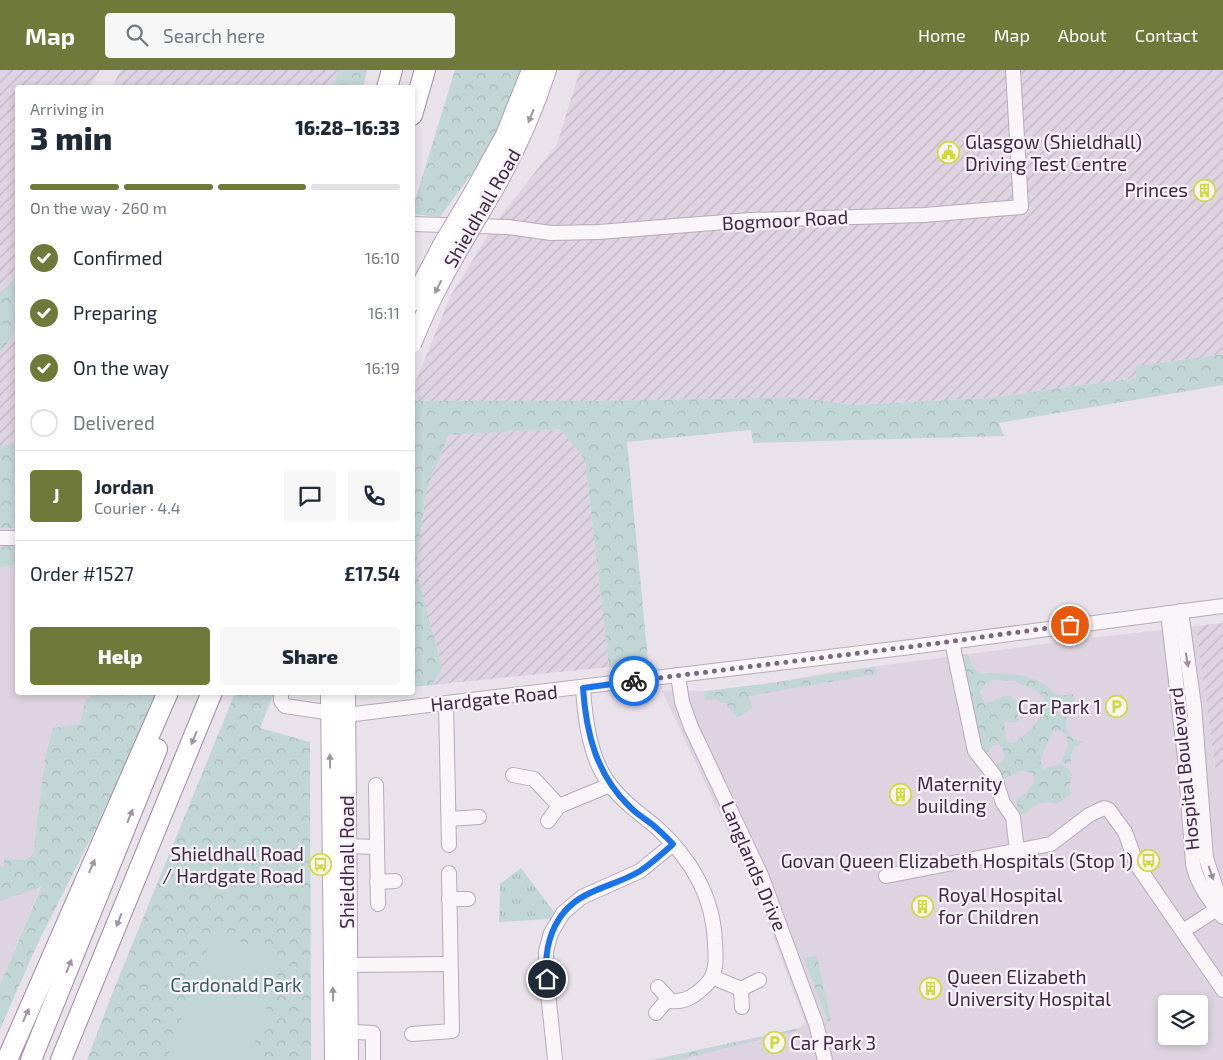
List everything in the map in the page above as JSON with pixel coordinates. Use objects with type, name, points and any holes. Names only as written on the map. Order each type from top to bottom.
[{"type":"highway","points":[[388,85],[392,70]]},
{"type":"highway","points":[[415,104],[425,70]]},
{"type":"highway","points":[[7,1060],[167,695]]},
{"type":"highway","points":[[31,1060],[179,695]]},
{"type":"highway","points":[[62,1060],[211,695]]},
{"type":"main road","name":"Shieldhall Road","points":[[415,337],[481,196],[531,70]]},
{"type":"main road","name":"Shieldhall Road","points":[[415,296],[442,246],[515,152],[533,111],[547,70]]},
{"type":"main road","name":"Shieldhall Road","points":[[331,695],[338,714],[347,846],[347,965],[341,1031],[334,1060]]},
{"type":"main road","name":"Shieldhall Road","points":[[345,695],[338,714],[341,1031],[349,1060]]},
{"type":"street","name":"Bogmoor Road","points":[[415,224],[508,228],[551,233],[599,232],[751,220],[924,215],[1021,207],[1013,70]]},
{"type":"street","points":[[0,538],[15,538]]},
{"type":"street","name":"Hardgate Road","points":[[281,695],[281,701],[285,706],[338,714],[446,704],[952,642],[1223,606]]},
{"type":"street","name":"Hospital Boulevard","points":[[1174,612],[1194,706],[1206,858],[1221,907]]},
{"type":"street","points":[[952,642],[975,751],[994,775],[1003,803],[1013,817],[1017,850]]},
{"type":"street","name":"Langlands Drive","points":[[678,675],[682,702],[691,726],[761,875],[812,1011],[825,1060]]},
{"type":"street","points":[[583,688],[592,745],[598,764],[610,785],[630,807],[673,844],[697,877],[711,914],[716,956],[712,977],[688,1000],[671,1001],[658,987]]},
{"type":"street","points":[[446,704],[449,845]]},
{"type":"street","points":[[513,775],[534,779],[559,806]]},
{"type":"street","points":[[376,785],[378,904]]},
{"type":"street","points":[[548,821],[559,806],[610,785]]},
{"type":"street","points":[[886,876],[1051,844],[1099,809],[1104,808],[1109,810],[1125,832],[1138,865],[1223,990]]},
{"type":"street","points":[[449,819],[480,817]]},
{"type":"street","points":[[555,1059],[546,974],[546,951],[550,933],[563,913],[582,897],[640,871],[673,844]]},
{"type":"street","points":[[347,846],[376,846]]},
{"type":"street","points":[[412,1034],[452,1031],[449,873]]},
{"type":"street","points":[[377,882],[396,881]]},
{"type":"street","points":[[449,899],[468,900]]},
{"type":"street","points":[[1182,931],[1221,907]]},
{"type":"street","points":[[347,965],[450,964]]},
{"type":"street","points":[[712,977],[741,989],[759,980]]},
{"type":"street","points":[[741,989],[742,1007]]},
{"type":"street","points":[[656,1013],[668,998]]},
{"type":"street","points":[[341,1031],[373,1033],[373,1060]]},
{"type":"shaded area","points":[[0,70],[100,70],[91,85],[15,85],[15,443],[0,446]]},
{"type":"shaded area","points":[[121,70],[338,70],[334,85],[113,85]]},
{"type":"shaded area","points":[[580,70],[1223,70],[1223,354],[1137,366],[1136,378],[987,398],[853,405],[795,397],[597,401],[415,401],[415,383],[450,297],[496,222],[557,144]]},
{"type":"shaded area","points":[[560,429],[585,460],[609,667],[432,685],[442,668],[416,569],[426,490],[449,435]]},
{"type":"shaded area","points":[[15,442],[15,695],[119,695],[0,985],[0,446]]},
{"type":"shaded area","points":[[1223,623],[1223,767],[1215,768],[1196,626]]},
{"type":"shaded area","points":[[1196,626],[1215,768],[1223,767],[1223,1060],[652,1060],[800,1028],[805,1022],[758,896],[662,691],[706,691],[772,683],[826,673]]},
{"type":"green space","points":[[338,70],[367,70],[363,85],[334,85]]},
{"type":"green space","points":[[455,70],[521,70],[513,95],[484,157],[440,217],[415,214],[415,200]]},
{"type":"green space","points":[[15,278],[15,332],[0,353],[0,295]]},
{"type":"green space","points":[[1223,354],[1223,385],[999,423],[1004,436],[753,443],[751,430],[627,442],[648,660],[609,667],[585,460],[560,429],[449,435],[426,490],[416,569],[442,668],[432,685],[415,687],[415,401],[597,401],[795,397],[853,405],[987,398],[1136,378],[1136,366]]},
{"type":"green space","points":[[15,442],[15,528],[0,528],[0,446]]},
{"type":"green space","points":[[15,545],[15,565],[0,567],[0,547]]},
{"type":"green space","points":[[968,654],[972,666],[977,671],[1012,674],[1031,678],[1058,694],[1073,694],[1075,708],[1068,715],[1066,726],[1072,738],[1083,742],[1073,750],[1071,763],[1066,764],[1062,761],[1067,748],[1066,737],[1060,730],[1053,732],[1040,760],[1043,769],[1061,763],[1068,768],[1072,774],[1069,789],[1071,794],[1057,804],[1047,802],[1038,804],[1023,815],[1018,811],[1016,800],[1027,792],[1034,782],[1033,774],[1022,771],[1005,779],[1001,777],[997,767],[1004,758],[1000,745],[995,745],[986,756],[983,755],[960,655]],"holes":[[[994,680],[1014,681],[1039,692],[1045,699],[1045,705],[1041,716],[1031,729],[1014,743],[1010,743],[1006,739],[1004,722],[1018,722],[1017,702],[1011,696],[1003,696],[985,704],[980,692],[985,684]]]},
{"type":"green space","points":[[876,667],[876,674],[749,696],[752,708],[737,718],[725,703],[720,703],[717,699],[705,700],[704,693],[706,691]]},
{"type":"green space","points":[[93,695],[156,695],[96,828],[38,943],[0,1029],[0,985],[41,887],[0,901],[0,866],[4,866],[4,859],[25,860],[33,855],[45,759],[53,728],[80,724],[86,699]]},
{"type":"green space","name":"Cardonald Park","points":[[234,695],[273,695],[260,728],[310,742],[311,1060],[87,1060]]},
{"type":"green space","points":[[521,868],[554,912],[550,919],[499,922],[500,884]]},
{"type":"green space","points":[[214,933],[284,956],[249,1060],[166,1060]]},
{"type":"green space","points":[[817,956],[831,1021],[828,1022],[804,958]]},
{"type":"green space","points":[[800,1028],[796,1031],[678,1060],[652,1060]]},
{"type":"way so far","points":[[634,681],[952,642],[1070,625]]},
{"type":"place","name":"Glasgow (Shieldhall) Driving Test Centre","points":[[949,153]]},
{"type":"place","name":"Princes","points":[[1204,190]]},
{"type":"place","name":"Car Park 1","points":[[1117,707]]},
{"type":"place","name":"Maternity building","points":[[901,795]]},
{"type":"place","name":"Govan Queen Elizabeth Hospitals (Stop 1)","points":[[1149,861]]},
{"type":"place","name":"Shieldhall Road / Hardgate Road","points":[[320,865]]},
{"type":"place","name":"Royal Hospital for Children","points":[[922,906]]},
{"type":"place","name":"Queen Elizabeth University Hospital","points":[[931,988]]},
{"type":"place","name":"Car Park 3","points":[[774,1043]]},
{"type":"route","points":[[547,979],[546,951],[550,933],[563,913],[591,892],[623,880],[640,871],[673,844],[630,807],[610,785],[598,764],[592,745],[587,723],[583,688],[634,681]]}]
